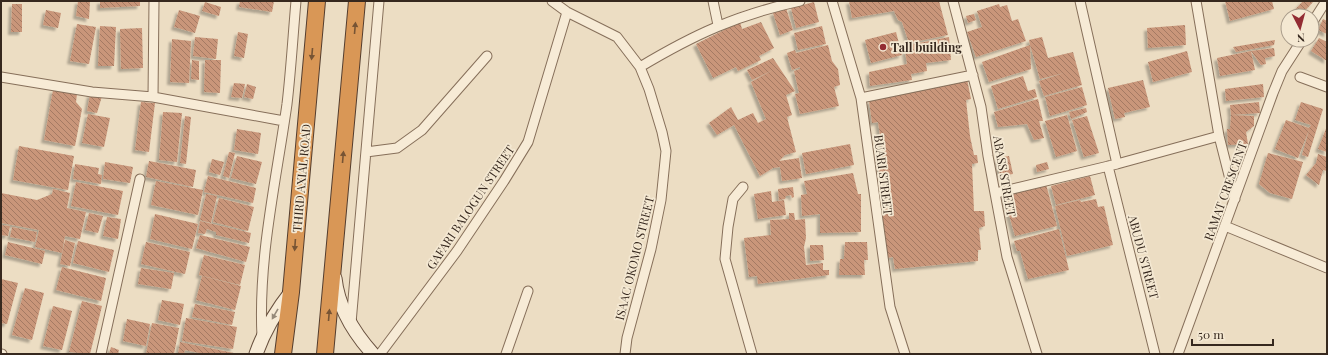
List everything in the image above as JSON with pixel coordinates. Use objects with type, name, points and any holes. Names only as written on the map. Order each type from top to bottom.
[{"type":"highway","name":"THIRD AXIAL ROAD","points":[[283,354],[291,292],[317,1]]},
{"type":"highway","points":[[325,354],[358,1]]},
{"type":"street","points":[[153,97],[154,1]]},
{"type":"street","points":[[262,338],[260,307],[265,243],[284,121],[296,1]]},
{"type":"street","points":[[351,323],[379,1]]},
{"type":"street","points":[[713,1],[718,25]]},
{"type":"street","points":[[640,68],[675,46],[718,25],[764,9],[800,1]]},
{"type":"street","name":"BUARI STREET","points":[[832,1],[861,98],[890,307],[905,354]]},
{"type":"street","name":"ABASS STREET","points":[[953,1],[973,75],[1009,264],[1037,354]]},
{"type":"street","points":[[1080,1],[1117,164]]},
{"type":"street","points":[[1196,1],[1219,136],[1235,199]]},
{"type":"street","points":[[1320,11],[1326,1]]},
{"type":"street","name":"ISAAC OKOMO STREET","points":[[557,2],[567,12],[617,37],[640,68],[649,89],[666,151],[665,173],[651,249],[627,338],[625,354]]},
{"type":"street","name":"GAFARI BALOGUN STREET","points":[[380,354],[457,251],[528,142],[567,12]]},
{"type":"street","name":"RAMAT CRESCENT","points":[[1178,354],[1282,71],[1297,48]]},
{"type":"street","points":[[366,152],[397,148],[422,130],[487,56]]},
{"type":"street","points":[[861,98],[973,75]]},
{"type":"street","points":[[1,77],[92,92],[153,97],[284,121]]},
{"type":"street","points":[[1300,77],[1327,87]]},
{"type":"street","points":[[996,193],[1117,164],[1219,136]]},
{"type":"street","name":"ABUDU STREET","points":[[1108,166],[1155,354]]},
{"type":"street","points":[[101,354],[140,179]]},
{"type":"street","points":[[743,187],[733,199],[728,227],[725,259],[752,354]]},
{"type":"street","points":[[1225,226],[1327,268]]},
{"type":"street","points":[[334,265],[336,289],[341,304],[360,340],[373,354]]},
{"type":"street","points":[[506,354],[528,291]]},
{"type":"street","points":[[256,354],[262,338],[281,305],[291,292]]},
{"type":"building","points":[[78,1],[90,1],[89,19],[76,16]]},
{"type":"building","points":[[100,1],[140,1],[140,6],[100,8]]},
{"type":"building","points":[[240,1],[274,1],[272,12],[239,7]]},
{"type":"building","points":[[849,1],[939,1],[948,35],[909,43],[902,22],[898,20],[894,11],[852,18]]},
{"type":"building","points":[[1225,1],[1272,1],[1274,9],[1230,21]]},
{"type":"building","points":[[1303,1],[1313,2],[1307,8],[1297,8]]},
{"type":"building","points":[[205,2],[221,7],[219,16],[202,11]]},
{"type":"building","points":[[814,2],[819,22],[796,28],[791,8]]},
{"type":"building","points":[[12,4],[22,4],[22,32],[11,32]]},
{"type":"building","points":[[999,4],[1000,7],[1007,5],[1012,21],[1018,19],[1026,41],[976,57],[967,32],[982,27],[977,11]]},
{"type":"building","points":[[786,8],[793,30],[780,35],[773,13]]},
{"type":"building","points":[[46,10],[61,13],[58,28],[43,25]]},
{"type":"building","points":[[179,10],[200,16],[195,33],[174,27]]},
{"type":"building","points":[[974,14],[976,20],[968,23],[966,16]]},
{"type":"building","points":[[1323,19],[1327,21],[1327,34],[1320,31],[1320,26]]},
{"type":"building","points":[[740,22],[742,29],[761,22],[774,48],[759,56],[761,60],[738,71],[736,67],[713,78],[696,44]]},
{"type":"building","points":[[77,24],[96,27],[89,64],[70,61]]},
{"type":"building","points":[[1185,25],[1186,45],[1148,48],[1147,28]]},
{"type":"building","points":[[100,26],[116,27],[114,66],[98,66]]},
{"type":"building","points":[[822,26],[826,44],[798,50],[794,33]]},
{"type":"building","points":[[142,28],[143,68],[121,69],[120,29]]},
{"type":"building","points":[[238,32],[248,34],[244,58],[234,56]]},
{"type":"building","name":"Tall building","points":[[896,32],[902,55],[871,63],[865,40]]},
{"type":"building","points":[[195,37],[218,39],[216,59],[193,56]]},
{"type":"building","points":[[949,37],[951,60],[926,63],[927,71],[911,74],[912,80],[870,86],[869,72],[907,64],[905,51],[909,50],[909,45]]},
{"type":"building","points":[[1042,37],[1048,58],[1073,52],[1082,85],[1044,96],[1039,81],[1064,73],[1040,79],[1029,40]]},
{"type":"building","points":[[1320,38],[1327,42],[1327,61],[1311,51],[1313,48],[1320,48]]},
{"type":"building","points":[[172,39],[191,41],[189,83],[170,82]]},
{"type":"building","points":[[1275,40],[1274,45],[1236,52],[1233,47]]},
{"type":"building","points":[[828,45],[832,61],[838,69],[840,85],[834,87],[839,106],[800,114],[795,94],[799,93],[794,71],[800,69],[800,67],[792,70],[787,53],[795,50],[796,53]]},
{"type":"building","points":[[1030,45],[1031,69],[989,82],[982,62]]},
{"type":"building","points":[[1274,48],[1275,56],[1265,58],[1266,64],[1261,65],[1251,51]]},
{"type":"building","points":[[1187,51],[1192,72],[1153,82],[1148,62]]},
{"type":"building","points":[[1251,51],[1255,70],[1220,76],[1217,58]]},
{"type":"building","points":[[773,58],[795,91],[786,95],[792,115],[787,117],[796,152],[785,155],[779,161],[799,158],[802,178],[782,181],[780,167],[773,168],[760,176],[734,125],[717,135],[709,123],[731,107],[738,120],[753,113],[758,123],[766,119],[751,82],[773,70],[752,80],[747,70]]},
{"type":"building","points":[[192,60],[199,61],[199,80],[191,79]]},
{"type":"building","points":[[205,60],[221,60],[220,93],[204,92]]},
{"type":"building","points":[[1023,76],[1028,91],[1035,89],[1037,97],[998,109],[991,86]]},
{"type":"building","points":[[967,79],[971,99],[966,100],[970,136],[974,155],[977,155],[978,163],[972,164],[974,211],[984,211],[985,226],[979,228],[981,250],[978,250],[978,261],[895,269],[893,257],[887,258],[880,196],[888,194],[885,172],[879,173],[876,156],[883,154],[878,122],[872,123],[869,101]]},
{"type":"building","points":[[1143,80],[1150,107],[1124,113],[1125,117],[1115,119],[1108,88]]},
{"type":"building","points":[[234,83],[245,84],[242,98],[231,97]]},
{"type":"building","points":[[247,84],[256,87],[253,99],[244,97]]},
{"type":"building","points":[[1263,84],[1264,97],[1226,101],[1225,89]]},
{"type":"building","points":[[1082,87],[1087,105],[1050,116],[1045,97]]},
{"type":"building","points":[[53,90],[77,94],[76,102],[82,109],[75,146],[44,140]]},
{"type":"building","points":[[90,94],[102,96],[97,113],[87,111]]},
{"type":"building","points":[[1038,99],[1043,121],[1039,121],[1044,138],[1034,140],[1027,124],[998,127],[994,112]]},
{"type":"building","points":[[141,102],[155,103],[149,152],[135,150]]},
{"type":"building","points":[[1259,102],[1260,113],[1231,115],[1230,105]]},
{"type":"building","points":[[1301,102],[1323,109],[1308,157],[1302,155],[1309,130],[1298,158],[1275,149],[1286,120],[1309,128],[1311,125],[1295,120]]},
{"type":"building","points":[[1086,108],[1087,112],[1071,119],[1069,112]]},
{"type":"building","points":[[163,112],[182,113],[177,162],[159,160]]},
{"type":"building","points":[[88,114],[110,118],[104,147],[82,143]]},
{"type":"building","points":[[1067,115],[1077,151],[1056,157],[1045,121]]},
{"type":"building","points":[[1231,115],[1254,116],[1254,126],[1246,132],[1248,144],[1228,145],[1227,129],[1230,129]]},
{"type":"building","points":[[185,116],[191,117],[186,164],[180,163]]},
{"type":"building","points":[[1087,116],[1099,153],[1084,157],[1072,120]]},
{"type":"building","points":[[1327,126],[1327,152],[1318,149]]},
{"type":"building","points":[[237,129],[261,133],[258,154],[234,150]]},
{"type":"building","points":[[850,144],[854,165],[806,174],[802,153]]},
{"type":"building","points":[[19,146],[74,156],[68,190],[13,180]]},
{"type":"building","points":[[229,152],[235,153],[229,178],[223,176]]},
{"type":"building","points":[[1268,153],[1303,162],[1292,199],[1270,193],[1259,184]]},
{"type":"building","points":[[1318,154],[1327,157],[1327,171],[1323,170],[1319,185],[1306,175],[1316,163]]},
{"type":"building","points":[[237,156],[262,162],[256,184],[231,178]]},
{"type":"building","points":[[1009,156],[1013,174],[1000,176],[997,158]]},
{"type":"building","points":[[212,159],[224,162],[220,175],[209,172]]},
{"type":"building","points":[[149,161],[196,170],[193,187],[146,177]]},
{"type":"building","points":[[105,162],[133,167],[130,183],[103,179]]},
{"type":"building","points":[[1047,162],[1049,169],[1037,172],[1036,165]]},
{"type":"building","points":[[75,164],[99,168],[98,174],[102,175],[101,184],[73,179]]},
{"type":"building","points":[[853,173],[858,194],[861,194],[861,232],[820,233],[820,214],[802,216],[801,195],[807,194],[804,181]]},
{"type":"building","points":[[208,176],[256,188],[253,203],[204,192]]},
{"type":"building","points":[[1090,176],[1095,195],[1056,205],[1051,186]]},
{"type":"building","points":[[156,181],[203,190],[198,215],[151,205]]},
{"type":"building","points":[[76,182],[123,191],[118,215],[71,206]]},
{"type":"building","points":[[1046,184],[1057,226],[1015,236],[1003,193]]},
{"type":"building","points":[[793,187],[794,197],[792,198],[791,195],[786,196],[785,199],[779,200],[778,189]]},
{"type":"building","points":[[53,189],[70,193],[67,208],[86,212],[80,239],[65,236],[62,253],[35,247],[39,230],[1,223],[1,193],[37,200],[52,194]]},
{"type":"building","points":[[771,191],[772,202],[784,200],[786,215],[758,219],[754,194]]},
{"type":"building","points":[[206,194],[217,196],[211,223],[200,220]]},
{"type":"building","points":[[219,198],[254,207],[248,231],[213,222]]},
{"type":"building","points":[[1096,199],[1098,207],[1104,206],[1113,245],[1067,256],[1055,206],[1080,200],[1081,202]]},
{"type":"building","points":[[89,213],[103,216],[98,233],[85,230]]},
{"type":"building","points":[[789,213],[794,213],[795,220],[805,219],[806,238],[804,247],[806,265],[823,263],[823,270],[829,270],[829,275],[758,284],[757,276],[749,277],[744,238],[771,235],[770,220],[789,219]]},
{"type":"building","points":[[155,214],[198,224],[192,249],[150,239]]},
{"type":"building","points":[[107,217],[121,219],[118,239],[103,236]]},
{"type":"building","points":[[200,221],[251,233],[249,243],[216,235],[216,232],[207,229],[205,234],[198,233]]},
{"type":"building","points":[[1,225],[10,226],[8,236],[1,235]]},
{"type":"building","points":[[12,227],[37,232],[35,242],[10,237]]},
{"type":"building","points":[[1059,229],[1069,270],[1028,279],[1020,251],[1017,251],[1014,241]]},
{"type":"building","points":[[200,235],[250,247],[246,262],[196,248]]},
{"type":"building","points":[[65,240],[75,243],[70,266],[60,264]]},
{"type":"building","points":[[78,241],[114,250],[109,272],[73,263]]},
{"type":"building","points":[[8,242],[45,251],[42,264],[5,255]]},
{"type":"building","points":[[146,242],[190,252],[185,274],[141,264]]},
{"type":"building","points":[[845,242],[867,242],[868,260],[864,260],[865,275],[839,275],[840,259],[844,259]]},
{"type":"building","points":[[810,245],[823,245],[824,260],[810,261]]},
{"type":"building","points":[[204,255],[245,265],[240,285],[199,275]]},
{"type":"building","points":[[62,267],[106,278],[101,301],[56,290]]},
{"type":"building","points":[[141,268],[174,273],[171,289],[138,284]]},
{"type":"building","points":[[202,276],[241,286],[235,310],[196,300]]},
{"type":"building","points":[[1,279],[18,283],[7,324],[1,323]]},
{"type":"building","points":[[25,288],[44,293],[32,340],[12,335]]},
{"type":"building","points":[[162,300],[184,304],[180,325],[158,320]]},
{"type":"building","points":[[82,301],[102,306],[90,354],[69,352]]},
{"type":"building","points":[[195,304],[235,312],[232,325],[192,317]]},
{"type":"building","points":[[53,306],[72,311],[62,350],[43,346]]},
{"type":"building","points":[[186,318],[237,327],[233,349],[182,341]]},
{"type":"building","points":[[127,319],[150,324],[146,346],[123,341]]},
{"type":"building","points":[[152,323],[179,328],[174,354],[146,354]]},
{"type":"building","points":[[180,342],[234,354],[204,354],[185,350],[184,354],[178,354]]},
{"type":"building","points":[[111,347],[119,350],[118,354],[109,354]]},
{"type":"place","name":"Tall building","points":[[883,47]]}]
